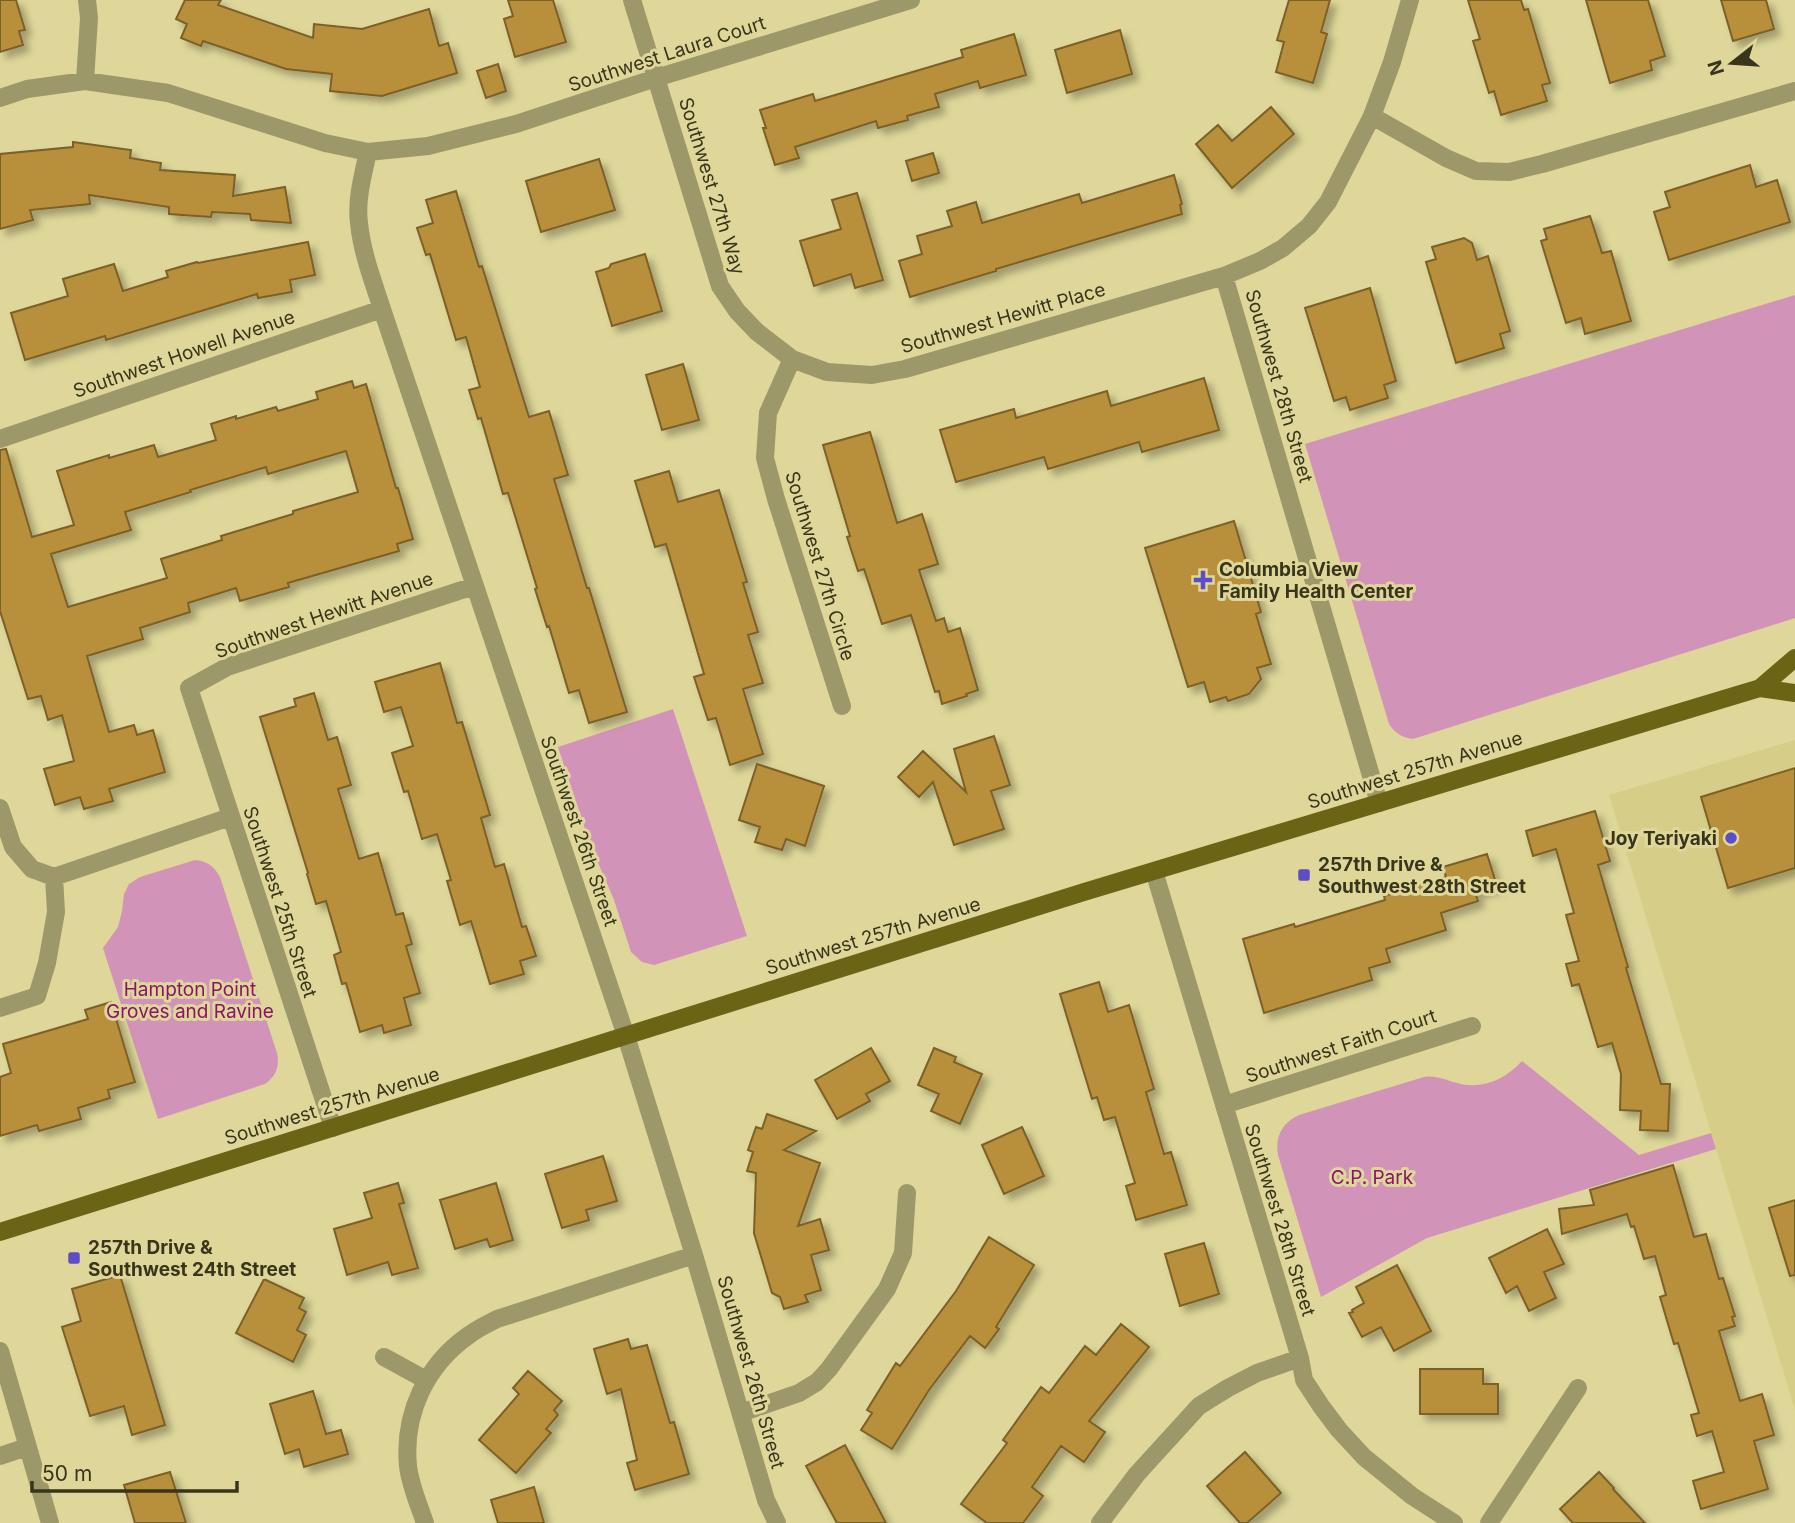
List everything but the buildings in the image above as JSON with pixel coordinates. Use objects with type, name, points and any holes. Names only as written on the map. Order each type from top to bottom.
[{"type":"main road","name":"Southwest 257th Avenue","points":[[0,1232],[1154,871],[1760,688],[1795,658]]},
{"type":"main road","name":"Southwest 257th Avenue","points":[[1760,688],[1795,693]]},
{"type":"street","points":[[85,81],[89,18],[87,0]]},
{"type":"street","name":"Southwest 27th Way","points":[[632,0],[720,286],[737,311],[757,332],[792,359]]},
{"type":"street","name":"Southwest Laura Court","points":[[0,98],[27,89],[85,81],[168,93],[325,143],[368,152],[428,146],[516,124],[911,0]]},
{"type":"street","name":"Southwest 28th Street","points":[[1379,803],[1224,276],[1283,248],[1309,226],[1328,202],[1371,116],[1392,62],[1410,0]]},
{"type":"street","points":[[1371,116],[1446,159],[1476,171],[1509,172],[1795,91]]},
{"type":"street","name":"Southwest 26th Street","points":[[368,152],[359,194],[358,221],[362,246],[626,1036],[766,1500],[777,1523]]},
{"type":"street","name":"Southwest Hewitt Place","points":[[792,359],[827,372],[872,375],[905,369],[1224,276]]},
{"type":"street","name":"Southwest Howell Avenue","points":[[0,439],[382,309]]},
{"type":"street","name":"Southwest 27th Circle","points":[[792,359],[768,413],[765,458],[842,706]]},
{"type":"street","name":"Southwest Hewitt Avenue","points":[[189,688],[227,667],[474,586]]},
{"type":"street","name":"Southwest 25th Street","points":[[189,688],[333,1128]]},
{"type":"street","points":[[0,808],[12,847],[32,869],[54,877],[230,817]]},
{"type":"street","name":"Southwest 28th Street","points":[[1154,871],[1300,1358],[1304,1380],[1339,1430],[1364,1457],[1412,1496],[1454,1523]]},
{"type":"street","points":[[0,1008],[37,996],[47,963],[56,912],[54,877]]},
{"type":"street","name":"Southwest Faith Court","points":[[1224,1105],[1472,1026]]},
{"type":"street","points":[[741,1413],[799,1393],[817,1382],[829,1369],[887,1289],[902,1253],[907,1193]]},
{"type":"street","points":[[425,1523],[408,1468],[408,1438],[414,1407],[426,1380],[446,1354],[470,1334],[497,1319],[694,1255]]},
{"type":"street","points":[[0,1351],[50,1523]]},
{"type":"street","points":[[384,1357],[426,1380]]},
{"type":"street","points":[[1100,1523],[1137,1474],[1199,1406],[1257,1373],[1300,1358]]},
{"type":"street","points":[[1489,1523],[1578,1388]]},
{"type":"street","points":[[0,1456],[27,1447]]},
{"type":"shaded area","points":[[1795,740],[1795,1410],[1609,795]]},
{"type":"green space","points":[[1795,295],[1795,618],[1413,739],[1397,733],[1389,724],[1305,444]]},
{"type":"green space","points":[[673,709],[747,936],[654,965],[642,962],[631,952],[614,900],[590,844],[558,747]]},
{"type":"green space","name":"Hampton Point Groves and Ravine","points":[[195,860],[210,865],[220,877],[278,1062],[272,1078],[265,1084],[158,1119],[103,948],[118,927],[124,894],[129,884],[140,877]]},
{"type":"green space","name":"C.P. Park","points":[[1522,1061],[1639,1155],[1711,1133],[1716,1149],[1427,1238],[1321,1297],[1278,1155],[1279,1136],[1284,1126],[1299,1115],[1424,1077],[1437,1077],[1466,1085],[1492,1082]]},
{"type":"place","name":"Columbia View Family Health Center","points":[[1203,580]]},
{"type":"place","name":"Joy Teriyaki","points":[[1731,838]]},
{"type":"place","name":"257th Drive & Southwest 28th Street","points":[[1304,875]]},
{"type":"place","name":"257th Drive & Southwest 24th Street","points":[[74,1258]]}]
